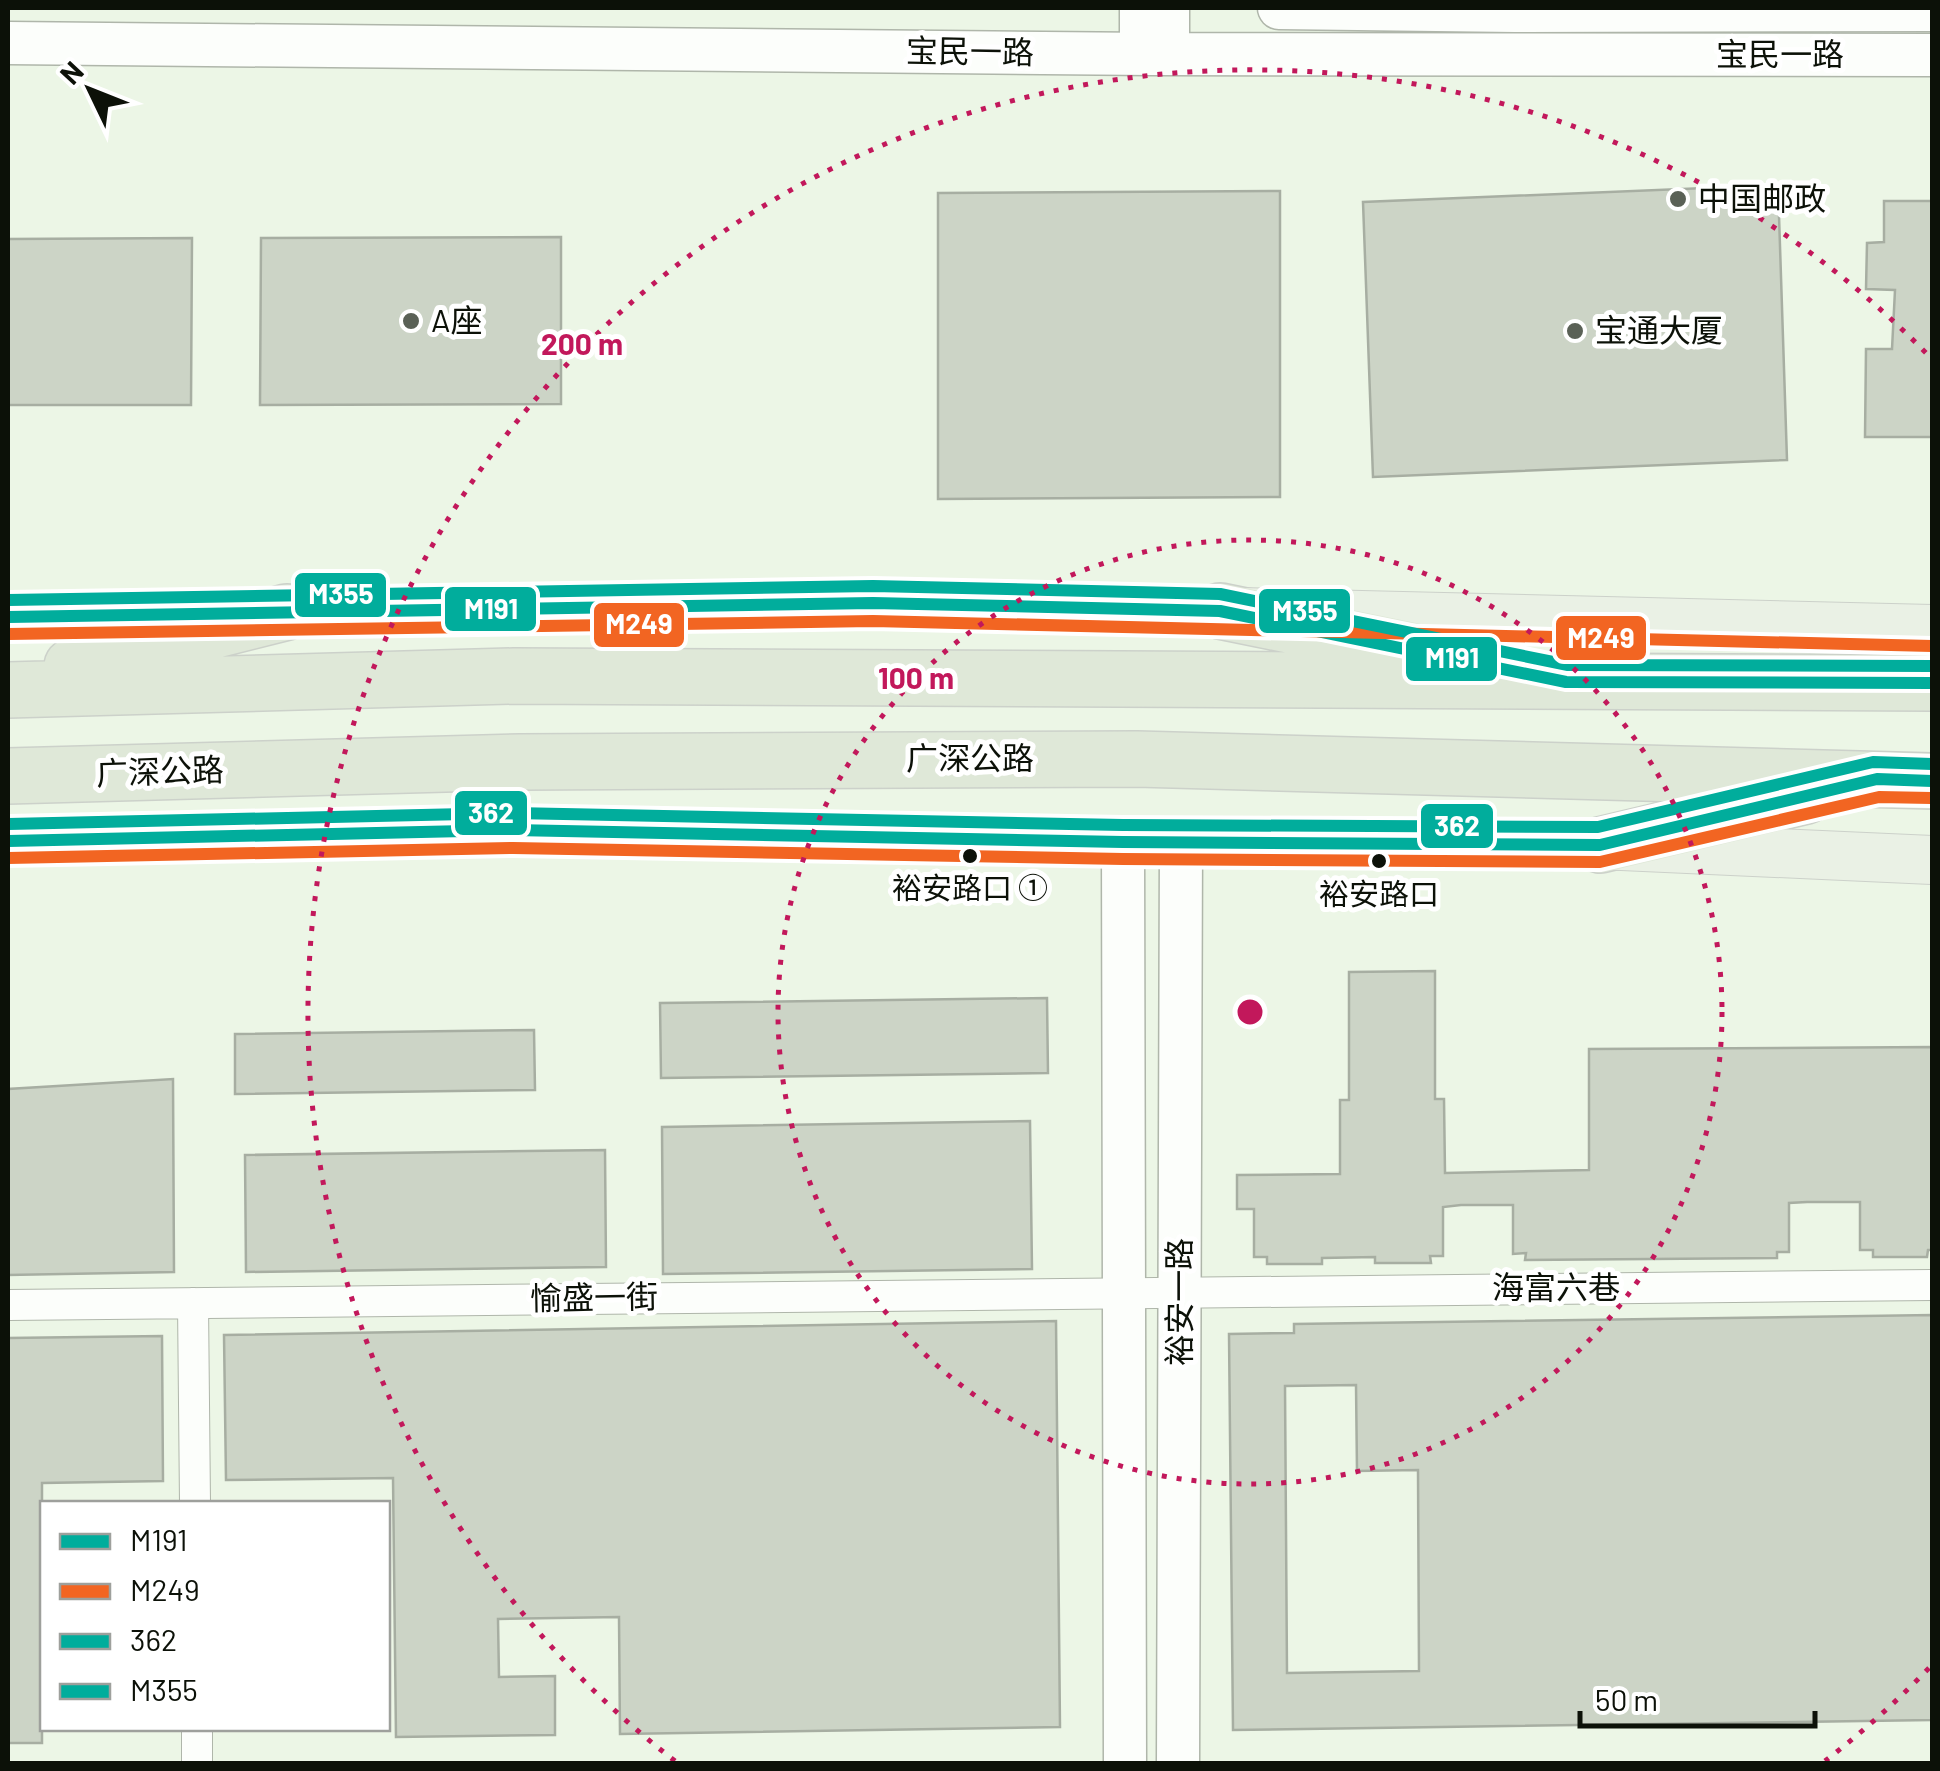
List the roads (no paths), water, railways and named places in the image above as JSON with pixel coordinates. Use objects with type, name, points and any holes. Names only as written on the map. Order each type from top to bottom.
[{"type":"highway","points":[[8,682],[287,612]]},
{"type":"highway","points":[[1220,612],[1566,682]]},
{"type":"highway","points":[[8,690],[514,676],[1932,683]]},
{"type":"highway","name":"广深公路","points":[[8,776],[520,762],[1138,758],[1932,782]]},
{"type":"highway","points":[[1600,844],[1877,778]]},
{"type":"main road","points":[[1141,8],[1141,42],[1152,54],[1168,40],[1168,8]]},
{"type":"main road","name":"宝民一路","points":[[1279,8],[1932,10]]},
{"type":"main road","name":"宝民一路","points":[[8,42],[1152,54],[1932,55]]},
{"type":"main road","points":[[8,617],[873,603],[1932,629]]},
{"type":"main road","points":[[8,841],[513,830],[1124,842],[1600,844],[1932,860]]},
{"type":"main road","name":"裕安一路","points":[[1178,1764],[1182,841]]},
{"type":"main road","name":"裕安一路","points":[[1124,842],[1125,1764]]},
{"type":"street","name":"海富六巷","points":[[1180,1291],[1932,1286]]},
{"type":"street","name":"愉盛一街","points":[[8,1306],[1180,1291]]},
{"type":"street","points":[[192,1302],[194,1501]]},
{"type":"street","points":[[197,1731],[197,1764]]},
{"type":"place","name":"中国邮政","points":[[1678,199]]},
{"type":"place","name":"A座","points":[[411,321]]},
{"type":"place","name":"宝通大厦","points":[[1575,331]]},
{"type":"place","name":"裕安路口 ①","points":[[970,856]]},
{"type":"place","name":"裕安路口","points":[[1379,861]]}]
